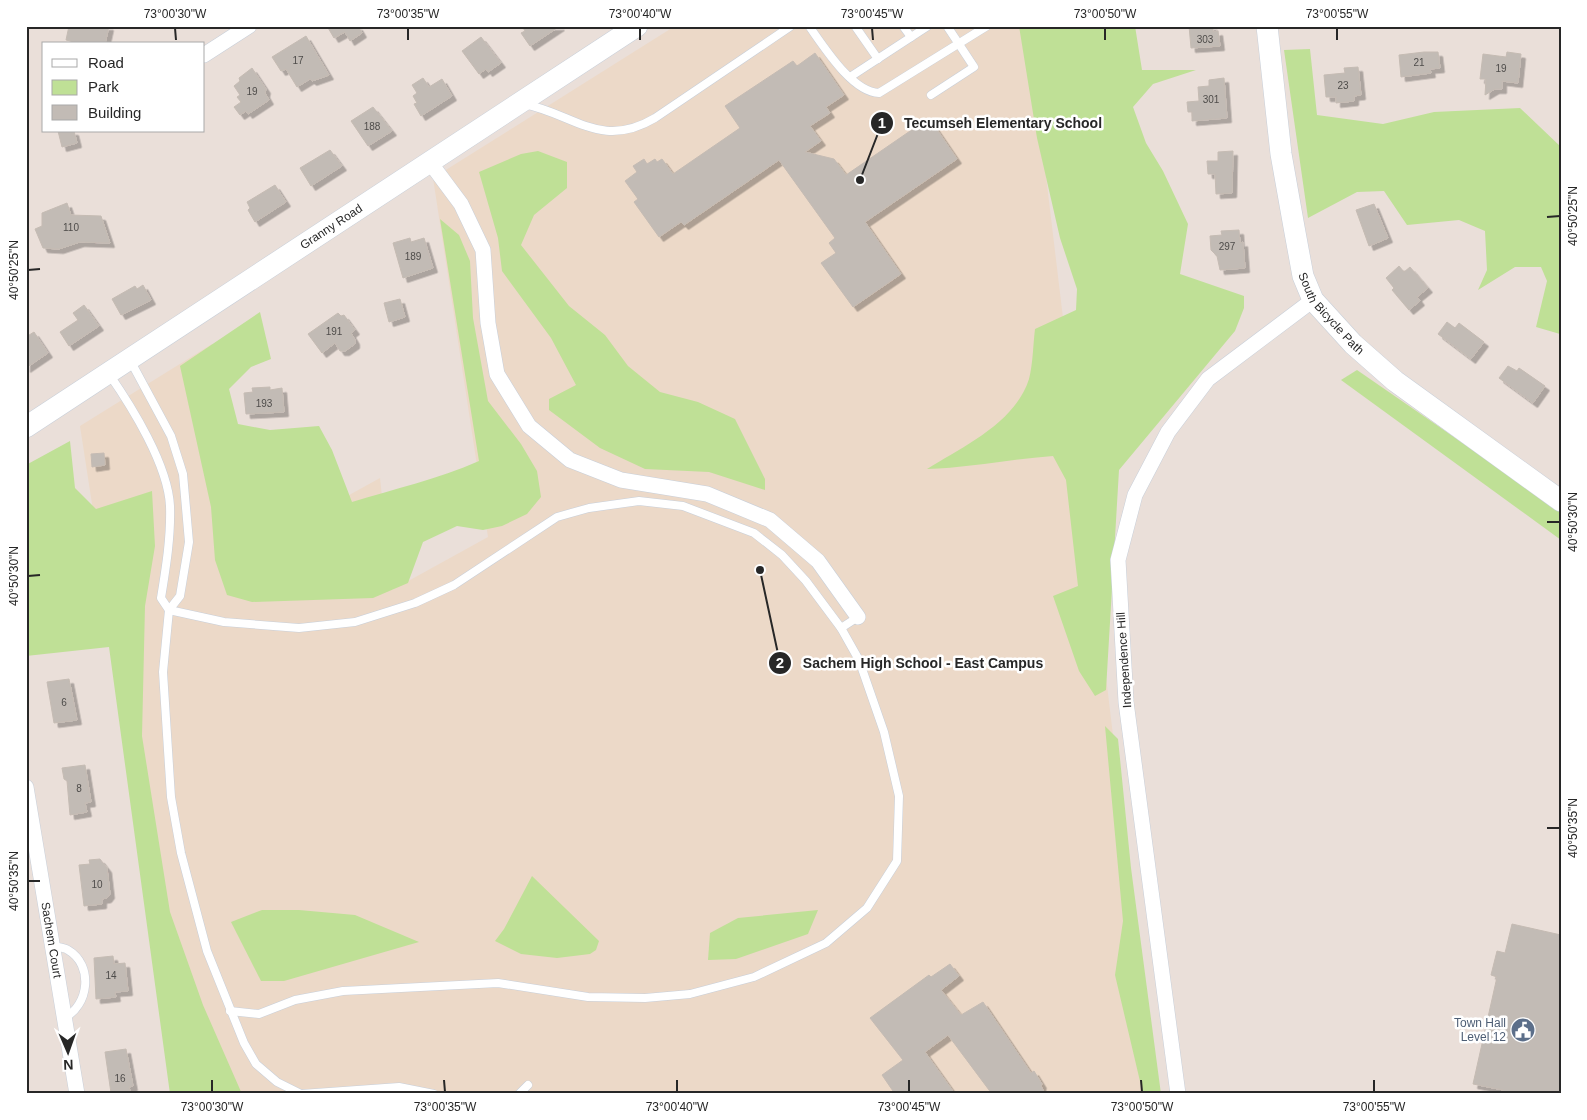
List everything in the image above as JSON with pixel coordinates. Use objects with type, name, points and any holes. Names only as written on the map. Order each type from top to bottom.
[{"type":"street","points":[[205,54],[249,26]]},
{"type":"street","name":"Granny Road","points":[[26,427],[637,26]]},
{"type":"street","name":"South Bicycle Path","points":[[1267,26],[1281,154],[1302,267],[1313,300],[1353,344],[1395,381],[1561,501]]},
{"type":"street","points":[[429,161],[461,204],[483,250],[488,323],[497,374],[529,426],[570,460],[621,480],[706,494],[770,520],[818,561],[858,617]]},
{"type":"street","name":"Independence Hill","points":[[1178,1094],[1126,702],[1118,560],[1135,495],[1174,424],[1208,379],[1313,300]]},
{"type":"street","name":"Sachem Court","points":[[26,787],[76,1094]]},
{"type":"lane","points":[[517,103],[548,111],[591,129],[607,131],[636,128],[655,118],[791,26]]},
{"type":"lane","points":[[809,26],[827,53],[850,77],[864,90],[879,93],[960,45],[987,26]]},
{"type":"lane","points":[[855,26],[878,58]]},
{"type":"lane","points":[[903,26],[910,37]]},
{"type":"lane","points":[[850,77],[928,26]]},
{"type":"lane","points":[[931,95],[974,68],[947,26]]},
{"type":"lane","points":[[129,358],[171,436],[183,474],[189,542],[180,596],[169,610],[163,672],[171,797],[181,853],[207,952],[230,1011],[256,1064],[277,1082],[301,1094],[399,1087],[434,1094]]},
{"type":"lane","points":[[108,372],[148,439],[163,477],[170,504],[168,560],[160,598],[169,610],[224,622],[299,628],[355,622],[415,603],[454,584],[557,517],[589,508],[639,501],[683,506],[754,533],[782,555],[806,581],[841,628],[859,660],[884,732],[899,796],[897,861],[867,908],[826,943],[754,977],[690,994],[645,998],[588,997],[498,983],[343,990],[295,1000],[259,1014],[230,1011]]},
{"type":"lane","points":[[841,628],[858,617]]},
{"type":"lane","points":[[52,946],[67,949],[76,958],[83,971],[85,989],[83,1001],[74,1013],[64,1018]]},
{"type":"lane","points":[[520,1094],[528,1085]]},
{"type":"shaded area","points":[[675,26],[1028,26],[1156,1094],[183,1094],[80,426],[212,344],[248,551],[380,478],[392,590],[488,537],[433,178]]},
{"type":"green space","points":[[1019,26],[1135,26],[1142,70],[1196,70],[1153,84],[1133,107],[1146,143],[1163,171],[1188,224],[1180,274],[1244,296],[1244,308],[1235,331],[1119,470],[1106,690],[1095,696],[1079,671],[1053,596],[1078,586],[1066,480],[1053,456],[927,469],[972,442],[1000,421],[1022,395],[1029,379],[1035,329],[1076,310],[1077,289],[1060,238],[1037,138]]},
{"type":"green space","points":[[1310,49],[1317,115],[1383,124],[1434,112],[1520,108],[1561,147],[1561,337],[1560,334],[1536,327],[1547,281],[1541,267],[1515,267],[1478,290],[1487,270],[1485,231],[1459,220],[1407,225],[1384,191],[1357,192],[1308,218],[1284,50]]},
{"type":"green space","points":[[538,151],[567,162],[567,188],[534,215],[521,245],[569,306],[605,335],[628,366],[660,392],[698,402],[735,419],[765,479],[765,490],[709,472],[645,469],[600,448],[549,410],[549,399],[576,385],[551,338],[502,271],[498,238],[479,172],[521,154]]},
{"type":"green space","points":[[440,219],[459,235],[470,261],[473,318],[488,401],[521,444],[537,471],[541,497],[527,514],[502,526],[483,530],[457,526],[423,542],[408,583],[373,598],[252,602],[227,595],[215,560],[211,507],[180,366],[260,312],[271,359],[251,367],[229,389],[238,424],[270,430],[319,426],[332,450],[352,502],[432,478],[479,461]]},
{"type":"green space","points":[[1357,370],[1561,511],[1561,540],[1341,380]]},
{"type":"green space","points":[[70,441],[75,488],[96,509],[152,491],[155,546],[145,606],[142,736],[170,912],[203,1005],[242,1094],[170,1094],[109,647],[26,656],[26,465]]},
{"type":"green space","points":[[1105,726],[1118,739],[1131,868],[1161,1094],[1143,1094],[1115,975],[1123,921]]},
{"type":"green space","points":[[532,876],[599,941],[596,950],[590,954],[557,958],[521,954],[495,941],[504,929]]},
{"type":"green space","points":[[262,910],[299,910],[355,915],[419,942],[284,981],[261,981],[231,922]]},
{"type":"green space","points":[[818,910],[808,934],[736,959],[708,960],[710,933],[738,918]]},
{"type":"building","points":[[69,26],[109,26],[105,42],[74,42],[66,40]]},
{"type":"building","points":[[327,26],[358,26],[362,33],[350,41],[345,32],[334,38]]},
{"type":"building","points":[[522,26],[560,26],[530,46],[521,33],[525,31]]},
{"type":"building","points":[[1189,26],[1213,26],[1213,32],[1218,31],[1220,46],[1191,48]]},
{"type":"building","points":[[306,36],[329,75],[312,81],[310,79],[297,87],[286,69],[281,71],[272,57]]},
{"type":"building","points":[[481,37],[501,63],[488,72],[486,69],[479,74],[462,51]]},
{"type":"building","points":[[1438,52],[1440,68],[1430,69],[1431,73],[1401,77],[1399,55]]},
{"type":"building","points":[[1507,52],[1521,54],[1518,83],[1502,81],[1502,89],[1495,89],[1485,95],[1486,79],[1480,79],[1483,54],[1506,57]]},
{"type":"building","points":[[815,53],[844,95],[826,107],[830,113],[810,126],[821,141],[805,152],[834,159],[846,175],[929,118],[957,159],[865,222],[901,274],[853,307],[821,263],[836,253],[829,243],[835,238],[779,160],[684,225],[681,222],[659,237],[634,202],[638,199],[625,181],[637,172],[633,166],[644,159],[647,164],[655,159],[657,162],[662,159],[673,174],[740,128],[725,106],[793,61],[797,66]]},
{"type":"building","points":[[1358,67],[1361,95],[1354,96],[1354,101],[1336,103],[1336,97],[1326,97],[1324,75],[1345,73],[1344,68]]},
{"type":"building","points":[[252,68],[266,89],[265,93],[269,100],[248,114],[246,111],[240,115],[234,107],[241,102],[237,97],[240,95],[234,86],[240,81],[239,78]]},
{"type":"building","points":[[423,78],[429,87],[442,79],[452,96],[421,116],[414,104],[417,103],[413,96],[417,93],[412,85]]},
{"type":"building","points":[[1224,78],[1227,118],[1192,121],[1192,112],[1188,112],[1187,102],[1199,101],[1198,87],[1209,86],[1209,80]]},
{"type":"building","points":[[373,107],[392,131],[368,146],[351,121]]},
{"type":"building","points":[[58,132],[74,132],[77,143],[62,147]]},
{"type":"building","points":[[330,150],[342,166],[311,186],[300,168]]},
{"type":"building","points":[[1233,151],[1232,193],[1216,194],[1215,174],[1208,174],[1207,161],[1218,161],[1218,152]]},
{"type":"building","points":[[275,185],[286,202],[255,222],[248,210],[250,208],[247,202]]},
{"type":"building","points":[[67,203],[71,215],[101,216],[110,243],[80,242],[59,249],[43,248],[35,229],[42,226],[42,213]]},
{"type":"building","points":[[1374,204],[1388,238],[1369,246],[1356,210]]},
{"type":"building","points":[[1239,230],[1240,243],[1243,242],[1245,268],[1220,270],[1217,256],[1211,250],[1210,236],[1222,235],[1221,231]]},
{"type":"building","points":[[410,238],[411,242],[424,238],[433,268],[403,278],[393,243]]},
{"type":"building","points":[[1399,266],[1404,272],[1410,267],[1428,288],[1417,297],[1420,301],[1409,310],[1392,290],[1394,288],[1386,278]]},
{"type":"building","points":[[143,285],[151,300],[121,315],[112,299],[135,286],[137,289]]},
{"type":"building","points":[[400,299],[405,317],[389,322],[384,303]]},
{"type":"building","points":[[84,305],[99,326],[69,346],[60,332],[78,320],[73,313]]},
{"type":"building","points":[[338,313],[341,316],[344,315],[355,330],[351,333],[355,344],[345,351],[340,351],[335,343],[322,353],[308,334]]},
{"type":"building","points":[[1447,322],[1455,328],[1459,323],[1484,342],[1471,359],[1438,334]]},
{"type":"building","points":[[34,332],[48,353],[26,368],[26,337]]},
{"type":"building","points":[[1508,366],[1517,371],[1519,368],[1545,386],[1533,403],[1499,378]]},
{"type":"building","points":[[270,387],[270,390],[282,388],[284,412],[246,414],[244,393],[253,392],[252,388]]},
{"type":"building","points":[[104,453],[105,465],[92,467],[91,454]]},
{"type":"building","points":[[69,679],[77,720],[54,723],[47,682]]},
{"type":"building","points":[[85,765],[91,802],[85,803],[87,812],[70,815],[67,781],[64,779],[62,768]]},
{"type":"building","points":[[100,859],[107,868],[110,894],[107,898],[102,899],[102,904],[84,906],[79,865],[90,864],[89,860]]},
{"type":"building","name":"Town Hall Level 12","points":[[1512,924],[1561,935],[1561,1094],[1502,1094],[1503,1090],[1473,1084],[1497,977],[1491,975],[1497,951],[1505,953]]},
{"type":"building","points":[[113,956],[114,964],[125,963],[128,991],[115,992],[116,997],[96,999],[94,958]]},
{"type":"building","points":[[950,964],[959,976],[941,990],[961,1015],[983,1002],[1031,1073],[1034,1071],[1042,1084],[1041,1086],[1045,1094],[992,1094],[948,1035],[925,1052],[955,1094],[895,1094],[882,1075],[903,1060],[870,1018],[929,975],[931,977]]},
{"type":"building","points":[[126,1049],[133,1086],[129,1087],[130,1091],[111,1093],[105,1052]]},
{"type":"place","name":"Tecumseh Elementary School","points":[[860,180]]},
{"type":"place","name":"Sachem High School - East Campus","points":[[760,570]]},
{"type":"place","name":"Town Hall Level 12","points":[[1523,1030]]}]
